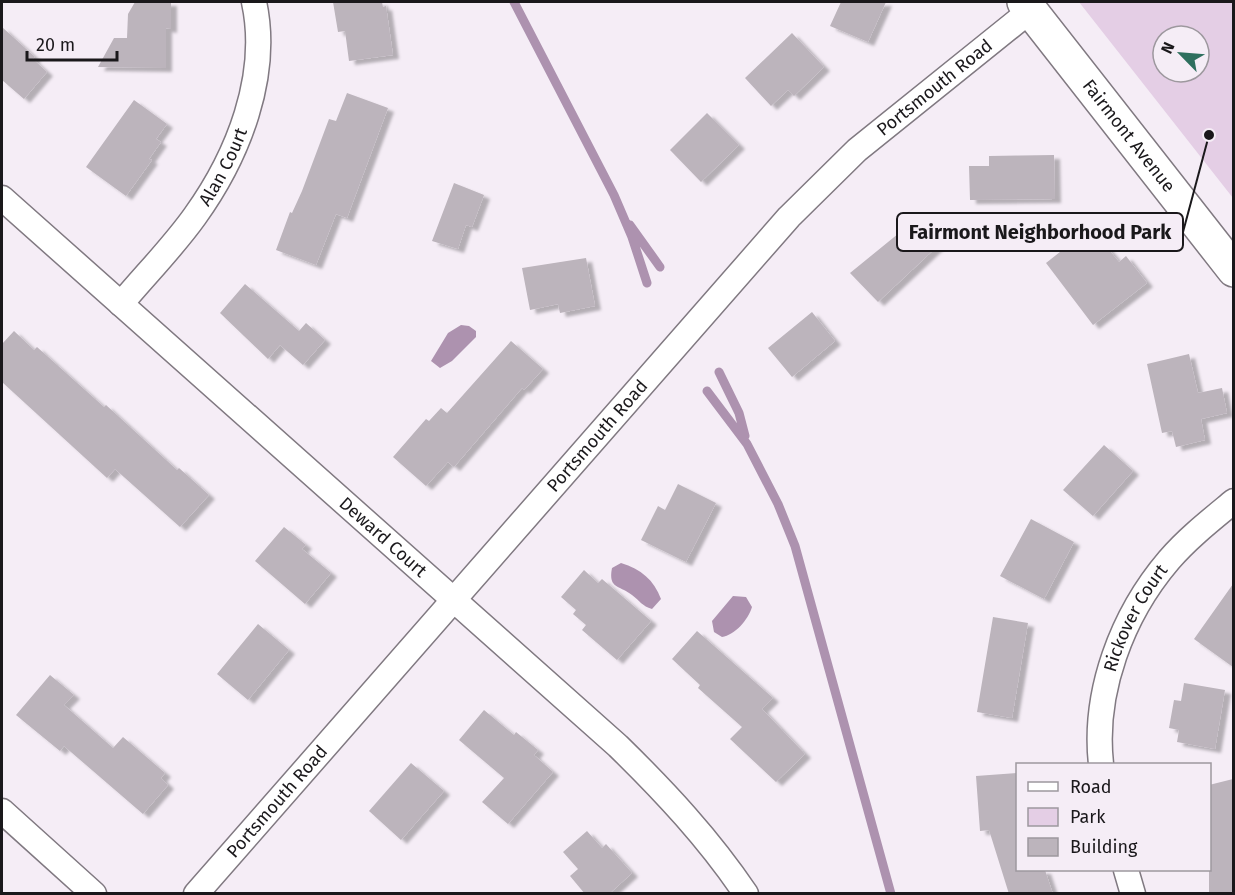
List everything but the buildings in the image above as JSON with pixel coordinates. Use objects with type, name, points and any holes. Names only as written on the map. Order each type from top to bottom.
[{"type":"street","name":"Alan Court","points":[[121,304],[194,218],[233,151],[246,116],[255,80],[258,52],[254,2]]},
{"type":"street","name":"Fairmont Avenue","points":[[1027,6],[1233,270]]},
{"type":"street","name":"Portsmouth Road","points":[[196,894],[789,216],[857,150],[1027,6]]},
{"type":"street","name":"Deward Court","points":[[2,198],[652,779],[721,857],[746,894]]},
{"type":"street","name":"Rickover Court","points":[[1101,763],[1100,721],[1103,697],[1116,651],[1125,630],[1144,596],[1168,561],[1198,530],[1233,501]]},
{"type":"street","points":[[2,812],[94,894]]},
{"type":"street","points":[[1126,871],[1133,894]]},
{"type":"green space","points":[[1079,2],[1233,2],[1233,198]]},
{"type":"shaded area","points":[[461,325],[469,326],[476,331],[476,337],[452,361],[440,368],[431,361],[448,333]]},
{"type":"shaded area","points":[[621,563],[641,572],[655,586],[661,599],[652,609],[613,583],[612,568]]},
{"type":"shaded area","points":[[733,596],[746,597],[752,607],[740,626],[732,633],[722,637],[714,632],[712,621]]},
{"type":"waterway","points":[[514,2],[614,195],[632,237],[647,283]]},
{"type":"waterway","points":[[630,225],[660,267]]},
{"type":"waterway","points":[[719,372],[739,413],[745,436]]},
{"type":"waterway","points":[[707,391],[747,444],[778,504],[795,546],[891,894]]},
{"type":"place","name":"Fairmont Neighborhood Park","points":[[1209,135]]}]
